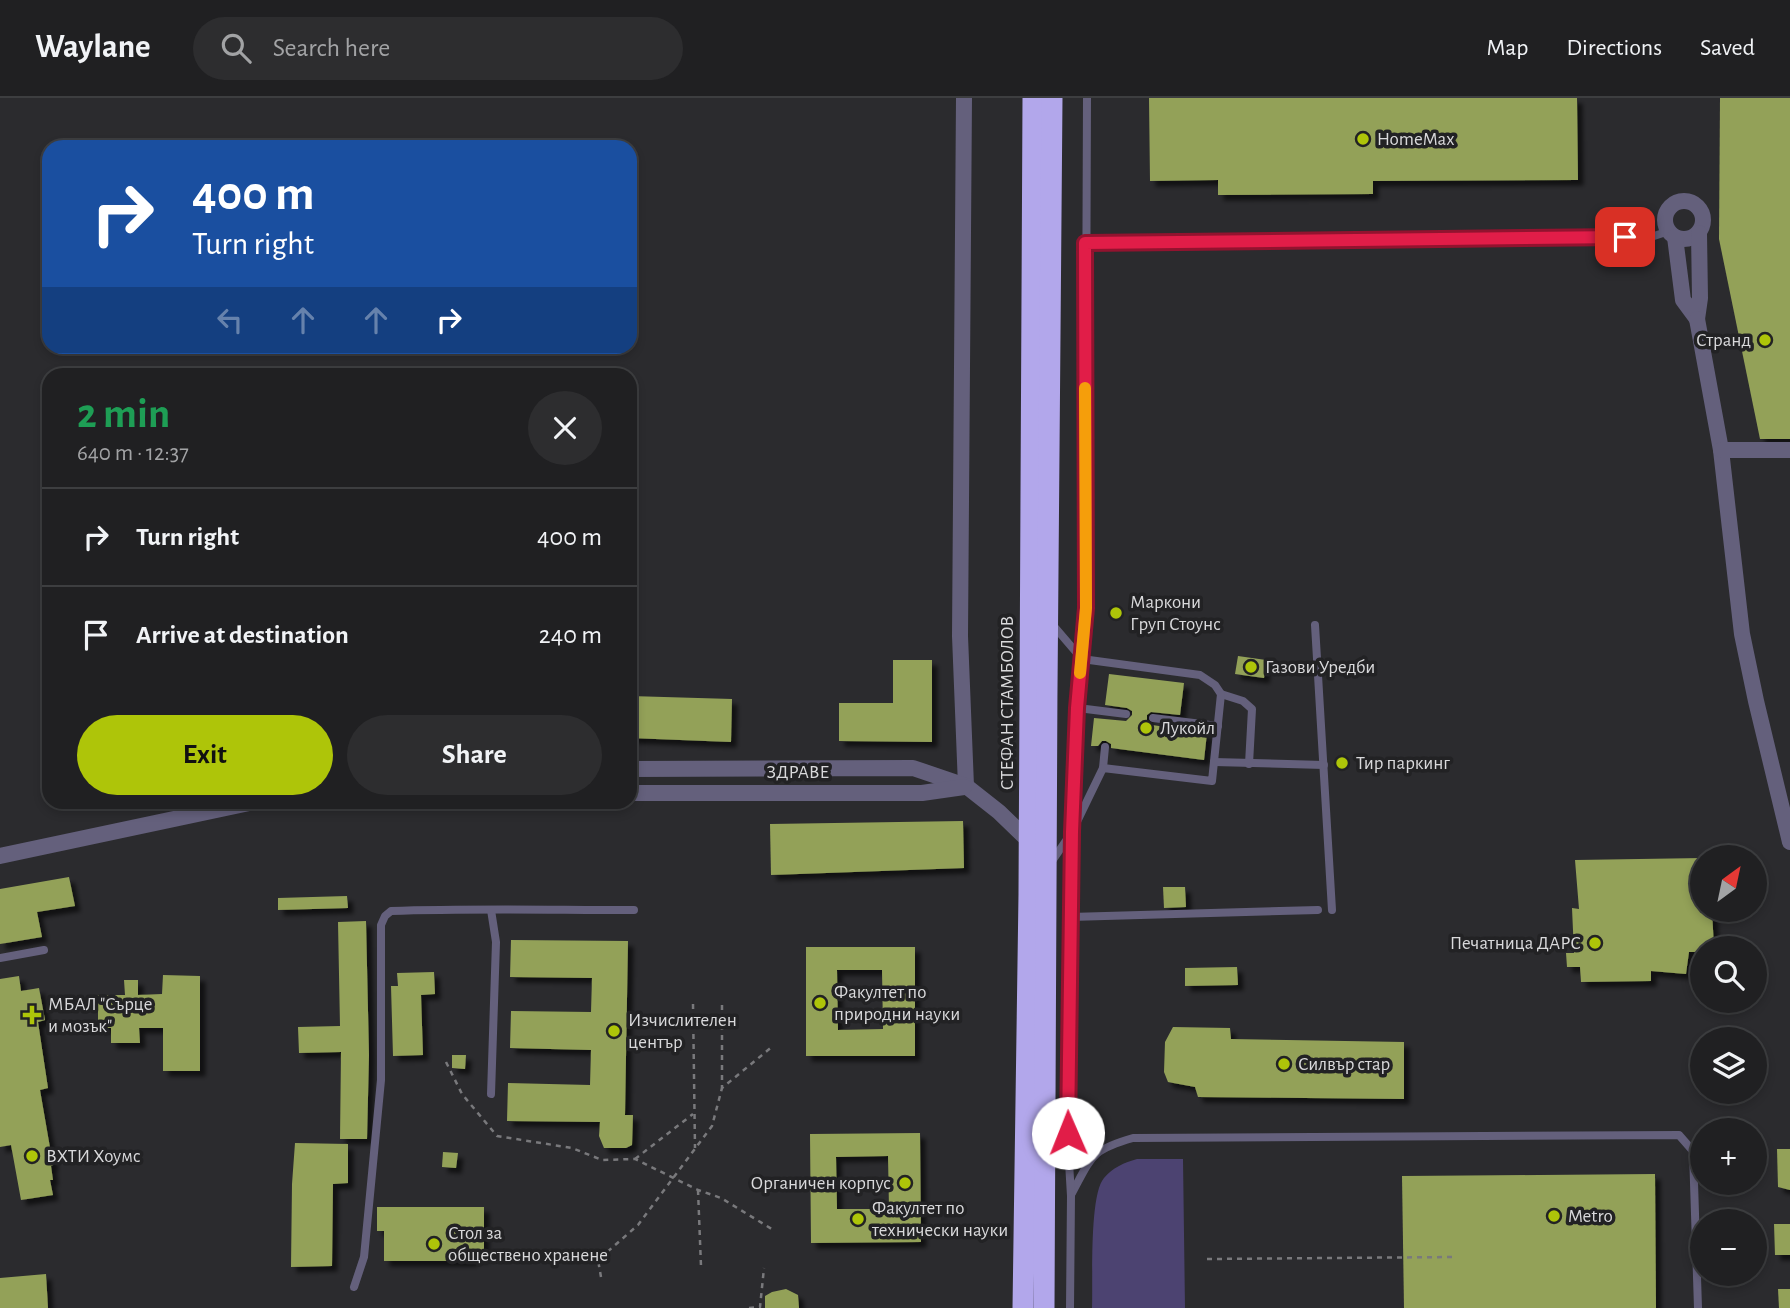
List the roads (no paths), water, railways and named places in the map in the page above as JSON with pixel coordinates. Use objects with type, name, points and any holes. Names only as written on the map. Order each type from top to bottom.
[{"type":"highway","name":"СТЕФАН СТАМБОЛОВ","points":[[1023,1308],[1029,841],[1033,98]]},
{"type":"highway","name":"СТЕФАН СТАМБОЛОВ","points":[[1044,1308],[1052,98]]},
{"type":"street","points":[[964,98],[960,636],[966,786]]},
{"type":"street","points":[[1697,319],[1683,300],[1672,234],[1665,223],[1665,215],[1670,207],[1685,200],[1693,203],[1704,216],[1699,233],[1700,298],[1697,319],[1721,450],[1742,634],[1790,842]]},
{"type":"street","points":[[1672,234],[1687,239],[1699,233]]},
{"type":"street","points":[[1721,450],[1790,450]]},
{"type":"street","points":[[637,769],[913,768],[966,786],[999,811],[1029,841]]},
{"type":"street","name":"ЗДРАВЕ","points":[[637,793],[922,793],[966,786]]},
{"type":"street","points":[[0,856],[221,809]]},
{"type":"lane","points":[[1070,1308],[1071,1196],[1066,1111],[1072,832],[1077,708],[1086,608],[1087,98]]},
{"type":"lane","points":[[1085,243],[1612,238],[1672,234]]},
{"type":"lane","points":[[1049,620],[1082,659],[1200,675],[1215,685],[1221,694],[1243,701],[1252,709],[1249,764]]},
{"type":"lane","points":[[1315,625],[1332,910]]},
{"type":"lane","points":[[1103,768],[1212,781],[1221,694]]},
{"type":"lane","points":[[1077,708],[1109,716],[1126,714]]},
{"type":"lane","points":[[1153,718],[1218,726]]},
{"type":"lane","points":[[1045,873],[1072,832],[1103,768],[1105,747]]},
{"type":"lane","points":[[1214,762],[1324,765]]},
{"type":"lane","points":[[354,1287],[364,1257],[381,1080],[381,925],[384,916],[391,911],[463,908],[634,910]]},
{"type":"lane","points":[[491,910],[496,942],[491,1094]]},
{"type":"lane","points":[[1070,917],[1318,910]]},
{"type":"lane","points":[[0,958],[44,950]]},
{"type":"lane","points":[[1071,1196],[1092,1156],[1113,1144],[1133,1138],[1679,1135],[1693,1151],[1698,1308]]},
{"type":"place","name":"HomeMax","points":[[1363,139]]},
{"type":"place","name":"Странд","points":[[1765,340]]},
{"type":"place","name":"Маркони Груп Стоунс","points":[[1116,613]]},
{"type":"place","name":"Газови Уредби","points":[[1251,667]]},
{"type":"place","name":"Лукойл","points":[[1146,728]]},
{"type":"place","name":"Тир паркинг","points":[[1342,763]]},
{"type":"place","name":"Печатница ДАРС","points":[[1595,943]]},
{"type":"place","name":"Факултет по природни науки","points":[[820,1003]]},
{"type":"place","name":"МБАЛ \"Сърце и мозък\"","points":[[32,1015]]},
{"type":"place","name":"Изчислителен център","points":[[614,1031]]},
{"type":"place","name":"Силвър стар","points":[[1284,1064]]},
{"type":"place","name":"ВХТИ Хоумс","points":[[32,1156]]},
{"type":"place","name":"Органичен корпус","points":[[905,1183]]},
{"type":"place","name":"Metro","points":[[1554,1216]]},
{"type":"place","name":"Факултет по технически науки","points":[[858,1219]]},
{"type":"place","name":"Стол за обществено хранене","points":[[434,1244]]}]
